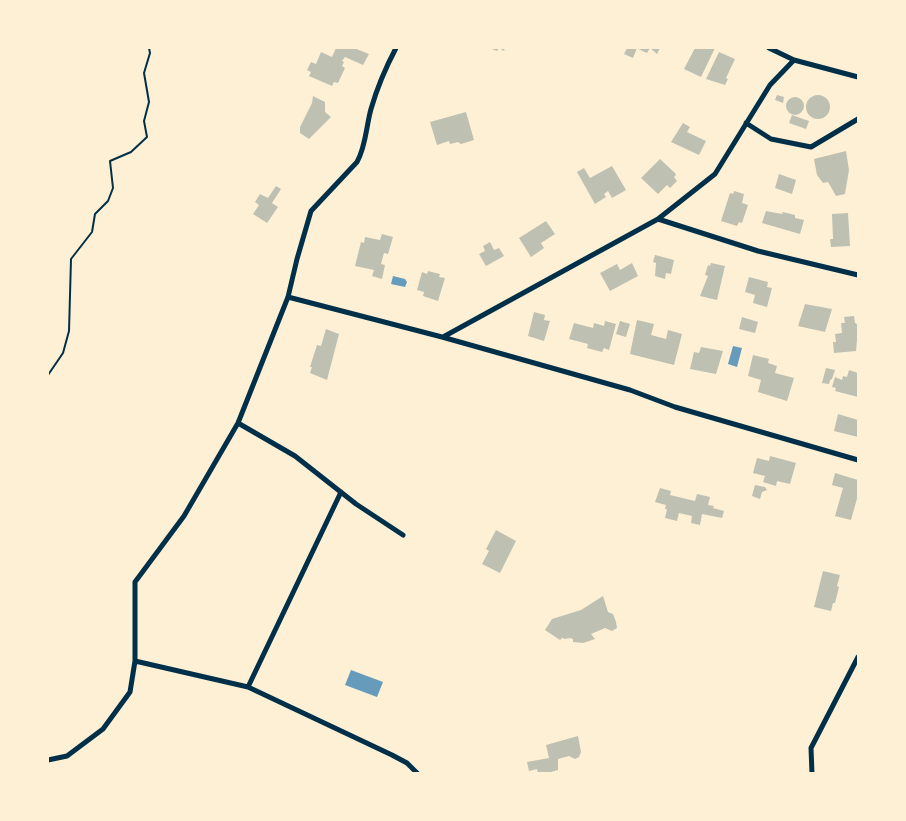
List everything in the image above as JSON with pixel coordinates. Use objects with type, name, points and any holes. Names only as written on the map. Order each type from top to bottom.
[{"type":"street","points":[[48,760],[68,756],[104,729],[130,692],[135,661],[136,582],[184,516],[238,423],[288,297],[311,211],[357,162],[362,153],[379,85],[396,48]]},
{"type":"street","points":[[769,48],[794,60],[858,77]]},
{"type":"street","points":[[442,337],[658,220],[716,174],[770,85],[794,60]]},
{"type":"street","points":[[746,122],[771,139],[811,147],[858,119]]},
{"type":"street","points":[[658,220],[758,251],[858,275]]},
{"type":"street","points":[[288,297],[442,337],[630,390],[675,407],[858,460]]},
{"type":"street","points":[[238,423],[295,456],[356,504],[403,536]]},
{"type":"street","points":[[248,687],[342,492]]},
{"type":"street","points":[[812,774],[810,748],[858,657]]},
{"type":"street","points":[[135,661],[248,687],[392,755],[407,763],[418,774]]},
{"type":"path","points":[[48,375],[63,353],[69,331],[71,259],[92,232],[95,214],[108,201],[113,188],[110,161],[131,152],[147,137],[144,121],[149,102],[144,73],[150,54],[149,48]]},
{"type":"water","points":[[393,276],[405,279],[407,282],[405,287],[391,284]]},
{"type":"water","points":[[733,346],[742,348],[737,367],[728,364]]},
{"type":"water","points":[[351,670],[383,682],[377,697],[345,685]]},
{"type":"building","points":[[336,48],[354,48],[369,54],[363,65],[345,57],[342,61],[344,62],[342,66],[345,68],[338,83],[334,82],[332,86],[309,76],[311,72],[307,70],[311,62],[316,64],[321,52],[332,57]]},
{"type":"building","points":[[627,48],[637,48],[633,58],[624,54]]},
{"type":"building","points":[[636,48],[650,48],[647,53]]},
{"type":"building","points":[[650,48],[660,48],[657,54]]},
{"type":"building","points":[[695,48],[715,48],[701,77],[684,69]]},
{"type":"building","points":[[719,52],[735,59],[726,78],[728,79],[725,85],[706,79]]},
{"type":"building","points":[[777,95],[784,97],[783,103],[775,100]]},
{"type":"building","points":[[818,95],[827,98],[830,107],[827,116],[818,119],[809,116],[806,107],[809,98]]},
{"type":"building","points":[[313,96],[325,102],[325,112],[331,117],[309,139],[300,133],[300,127],[312,103]]},
{"type":"building","points":[[795,97],[801,100],[804,106],[801,112],[795,115],[789,112],[786,106],[789,100]]},
{"type":"building","points":[[466,112],[474,140],[461,144],[458,142],[450,144],[449,141],[437,145],[430,122]]},
{"type":"building","points":[[792,115],[809,121],[806,129],[789,123]]},
{"type":"building","points":[[683,123],[690,127],[687,132],[706,141],[699,155],[671,142]]},
{"type":"building","points":[[846,151],[849,170],[845,194],[836,196],[828,182],[823,183],[817,175],[814,159]]},
{"type":"building","points":[[660,159],[675,173],[674,177],[677,181],[670,188],[667,185],[658,194],[641,178]]},
{"type":"building","points":[[612,166],[626,190],[612,198],[608,191],[604,194],[606,197],[595,204],[577,172],[584,168],[590,178]]},
{"type":"building","points":[[779,174],[796,180],[792,194],[775,188]]},
{"type":"building","points":[[276,186],[281,189],[272,203],[278,207],[267,223],[253,214],[259,205],[255,202],[260,194],[268,198]]},
{"type":"building","points":[[734,191],[744,194],[742,203],[748,205],[742,223],[739,222],[737,226],[721,221],[730,193],[733,194]]},
{"type":"building","points":[[766,211],[782,214],[783,212],[804,220],[800,234],[762,223]]},
{"type":"building","points":[[848,213],[850,246],[831,247],[830,239],[833,239],[832,214]]},
{"type":"building","points":[[546,221],[555,234],[541,243],[544,248],[531,257],[519,238]]},
{"type":"building","points":[[382,234],[393,237],[388,254],[384,253],[381,264],[385,265],[382,279],[372,276],[374,270],[355,266],[361,242],[364,243],[365,237],[380,240]]},
{"type":"building","points":[[490,242],[494,250],[499,248],[504,256],[486,266],[479,254],[485,251],[483,246]]},
{"type":"building","points":[[655,255],[674,260],[671,274],[666,273],[665,279],[655,276],[656,263],[653,262]]},
{"type":"building","points":[[632,263],[638,276],[610,291],[600,273],[617,264],[620,270]]},
{"type":"building","points":[[711,263],[725,266],[717,300],[700,296],[708,276],[705,275],[708,265],[710,266]]},
{"type":"building","points":[[428,271],[440,274],[439,277],[445,278],[438,301],[423,296],[424,292],[417,290],[422,272],[427,274]]},
{"type":"building","points":[[749,277],[768,282],[767,287],[772,288],[767,307],[753,303],[755,295],[745,292]]},
{"type":"building","points":[[805,304],[832,309],[825,332],[798,326]]},
{"type":"building","points":[[534,312],[545,315],[544,320],[550,321],[544,341],[528,336]]},
{"type":"building","points":[[854,316],[858,329],[856,351],[834,353],[833,342],[836,342],[835,334],[842,333],[841,323],[845,323],[844,317]]},
{"type":"building","points":[[742,317],[758,322],[755,333],[739,329]]},
{"type":"building","points":[[637,320],[654,324],[651,335],[666,339],[668,330],[682,334],[674,365],[630,354]]},
{"type":"building","points":[[605,321],[616,324],[609,350],[604,348],[602,352],[587,348],[588,344],[569,339],[574,323],[593,328],[594,323],[604,326]]},
{"type":"building","points":[[620,321],[630,324],[626,337],[616,334]]},
{"type":"building","points":[[326,329],[339,334],[327,380],[310,373],[317,345],[321,346]]},
{"type":"building","points":[[701,347],[723,351],[716,374],[690,369],[694,352],[699,353]]},
{"type":"building","points":[[753,355],[769,359],[768,363],[777,366],[775,373],[794,378],[787,401],[758,392],[761,380],[748,376]]},
{"type":"building","points":[[826,368],[835,370],[829,384],[822,383]]},
{"type":"building","points":[[849,370],[858,373],[858,397],[835,391],[836,388],[832,387],[835,377],[842,380],[843,376],[847,377]]},
{"type":"building","points":[[838,414],[858,420],[858,437],[834,431]]},
{"type":"building","points":[[770,456],[796,463],[790,484],[777,481],[776,486],[763,482],[765,476],[753,473],[757,458],[769,461]]},
{"type":"building","points":[[835,473],[858,480],[858,495],[851,520],[835,516],[843,488],[832,485]]},
{"type":"building","points":[[755,485],[765,487],[767,490],[762,492],[760,499],[752,496]]},
{"type":"building","points":[[660,488],[671,491],[670,495],[695,501],[697,494],[710,497],[708,505],[724,511],[722,518],[702,514],[700,525],[691,523],[692,516],[679,513],[677,521],[665,518],[666,505],[655,502]]},
{"type":"building","points":[[496,530],[516,541],[500,573],[482,564],[489,551],[486,549]]},
{"type":"building","points":[[823,571],[840,575],[835,603],[833,603],[831,611],[814,607]]},
{"type":"building","points":[[603,596],[608,612],[613,614],[616,622],[617,628],[612,631],[605,628],[591,634],[595,639],[583,643],[573,642],[573,639],[570,638],[562,638],[560,640],[545,630],[552,619],[581,610]]},
{"type":"building","points":[[578,736],[581,752],[579,757],[575,759],[569,756],[558,759],[558,770],[544,774],[538,774],[537,769],[529,771],[527,762],[549,758],[546,745]]}]
